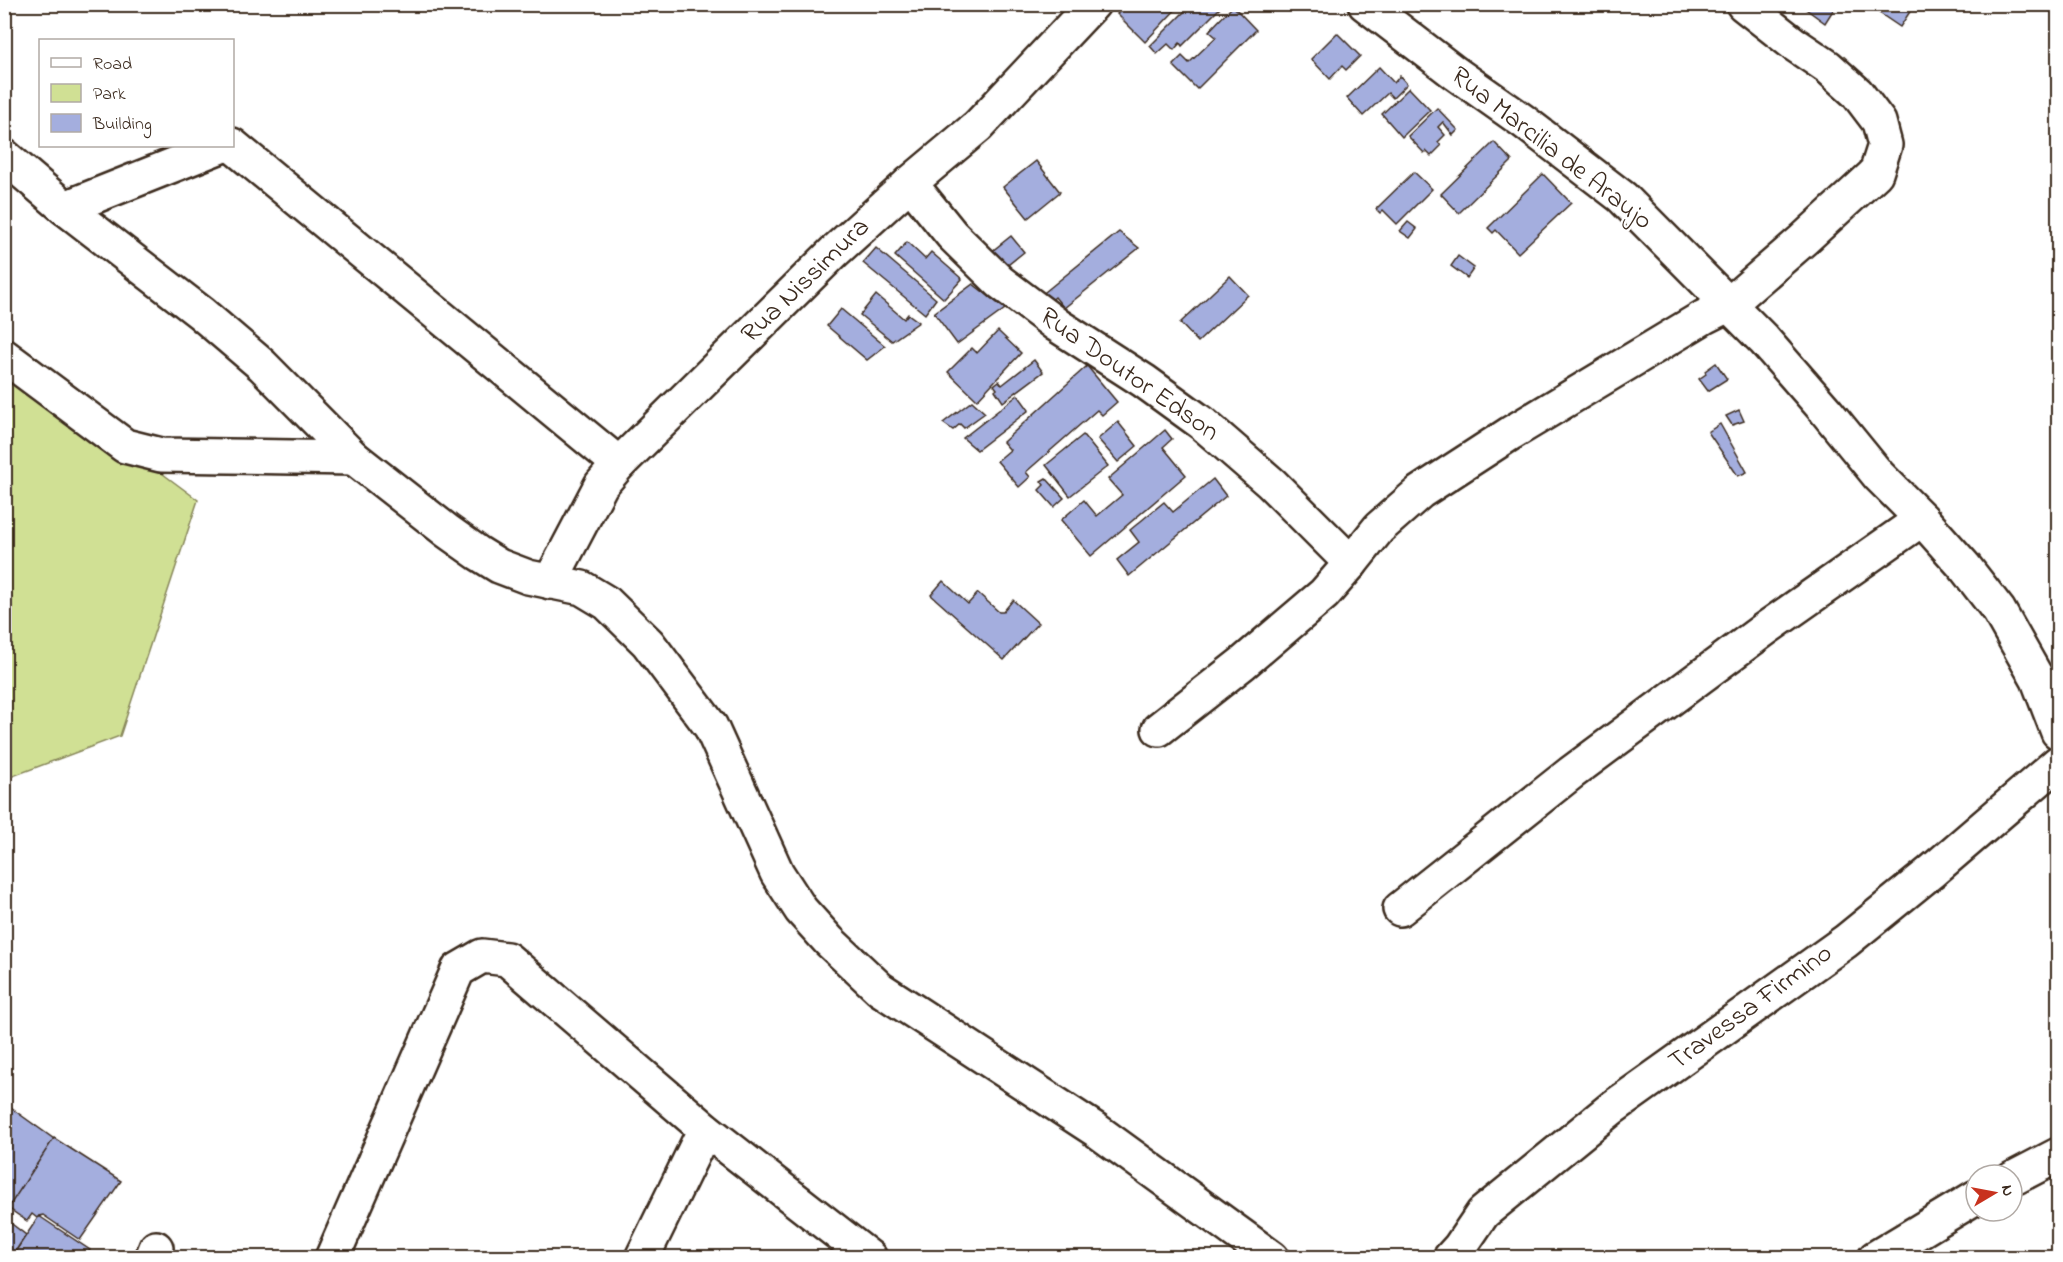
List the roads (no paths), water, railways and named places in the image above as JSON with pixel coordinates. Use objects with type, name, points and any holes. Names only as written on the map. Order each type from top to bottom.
[{"type":"street","name":"Rua Nissimura","points":[[550,582],[601,485],[619,464],[834,252],[910,183],[978,126],[1093,4]]},
{"type":"street","name":"Rua Marcilia de Araujo","points":[[1365,4],[1455,73],[1523,120],[1622,197],[1772,349],[1879,476],[1964,566],[1999,611],[2038,680],[2058,732]]},
{"type":"street","points":[[1159,729],[1323,594],[1352,563],[1379,528],[1420,492],[1548,410],[1704,316],[1728,305],[1876,173],[1885,145],[1880,122],[1857,93],[1828,67],[1743,4]]},
{"type":"street","points":[[65,208],[219,147]]},
{"type":"street","points":[[234,147],[619,464]]},
{"type":"street","points":[[4,156],[65,208],[201,313],[270,373],[354,458],[478,553],[500,566],[528,577],[582,588],[607,603],[648,643],[711,727],[777,873],[801,910],[846,957],[880,989],[1096,1130],[1272,1257]]},
{"type":"street","name":"Rua Doutor Edson","points":[[910,183],[952,235],[1000,282],[1057,325],[1144,381],[1202,423],[1271,483],[1352,563]]},
{"type":"street","points":[[4,356],[125,446],[161,455],[354,458]]},
{"type":"street","points":[[1400,909],[1580,766],[1765,629],[1922,519]]},
{"type":"street","name":"Travessa Firmino","points":[[1461,1254],[1483,1212],[1612,1108],[1846,941],[1931,872],[2058,763]]},
{"type":"street","points":[[332,1257],[458,970],[482,956],[507,958],[705,1129],[870,1257]]},
{"type":"street","points":[[642,1257],[705,1129]]},
{"type":"street","points":[[2024,1173],[2058,1155]]},
{"type":"street","points":[[1875,1257],[1964,1204]]}]
